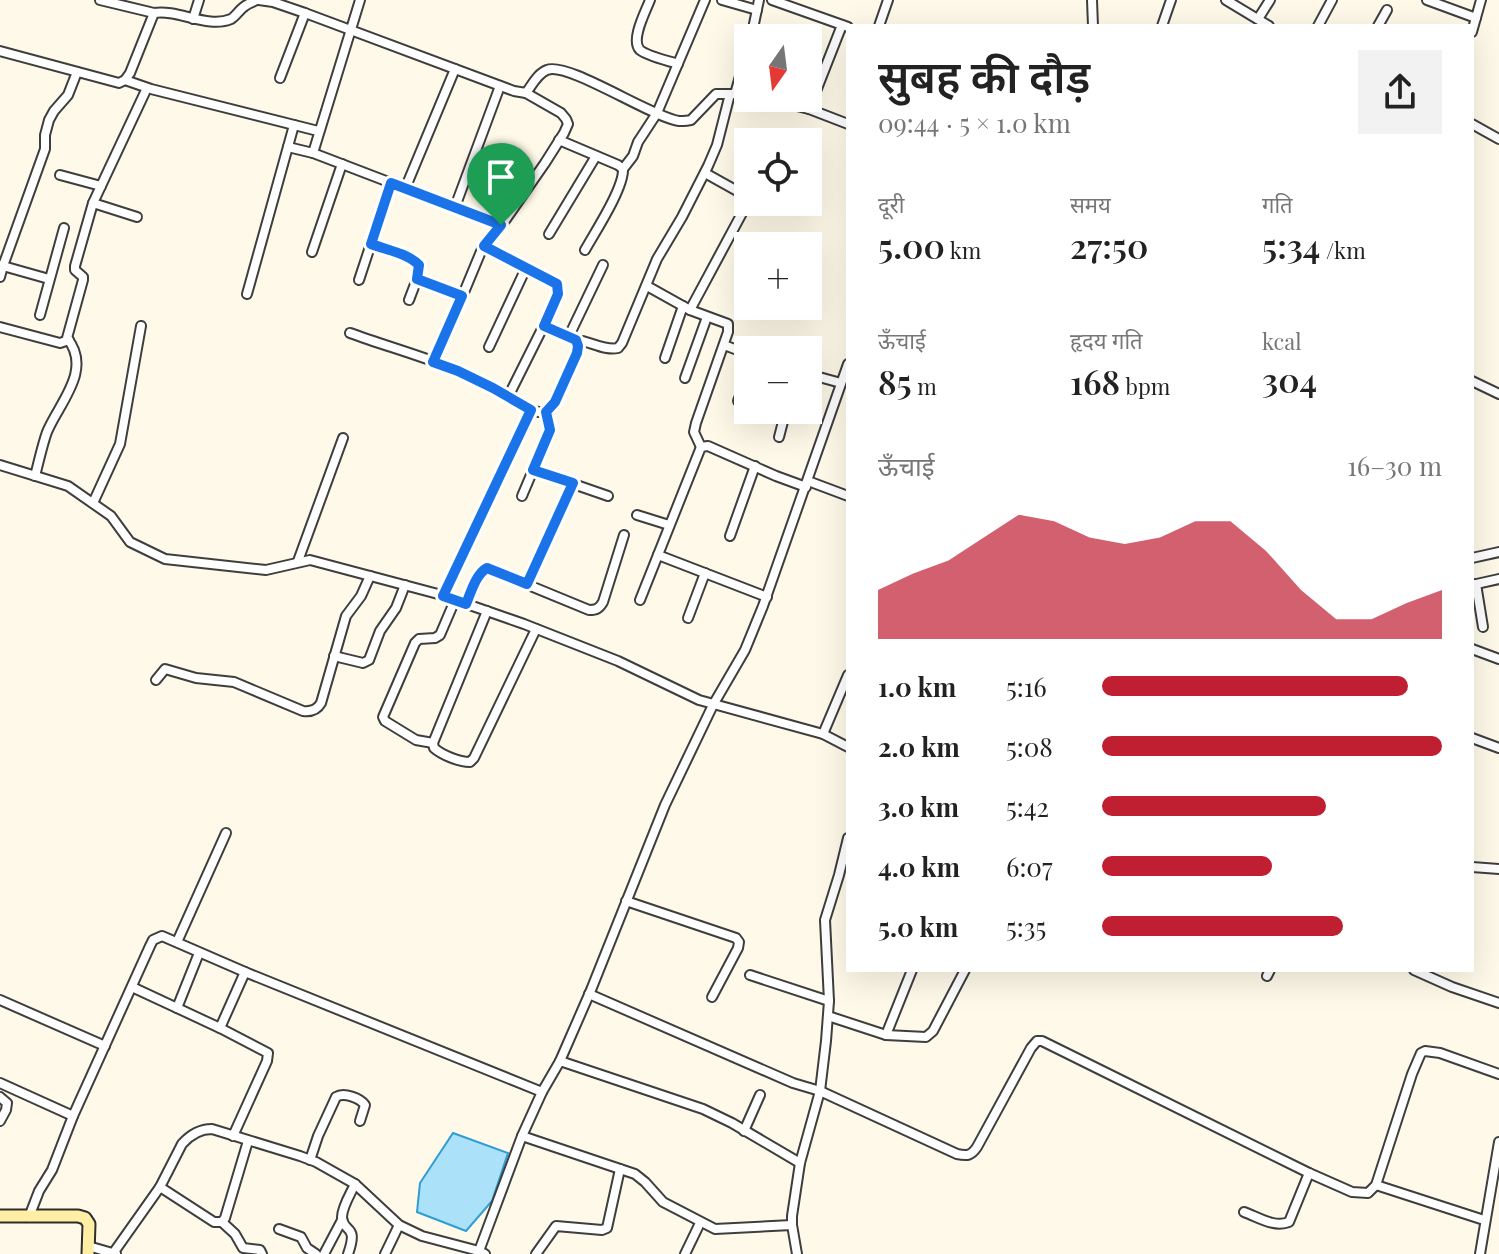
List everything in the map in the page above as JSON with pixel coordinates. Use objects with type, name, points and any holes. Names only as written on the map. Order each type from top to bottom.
[{"type":"street","points":[[100,0],[154,13],[164,11],[193,19],[217,21],[231,18],[258,0],[273,2],[526,93],[561,113],[568,124],[484,246],[433,362]]},
{"type":"street","points":[[193,19],[199,0]]},
{"type":"street","points":[[313,153],[360,0]]},
{"type":"street","points":[[650,0],[638,32],[638,46],[645,52],[678,64]]},
{"type":"street","points":[[585,250],[619,188],[623,169],[657,113],[705,0]]},
{"type":"street","points":[[722,0],[758,5]]},
{"type":"street","points":[[772,0],[845,26],[822,79]]},
{"type":"street","points":[[880,24],[888,0]]},
{"type":"street","points":[[1092,0],[1093,24]]},
{"type":"street","points":[[1163,24],[1171,0]]},
{"type":"street","points":[[1226,0],[1266,24]]},
{"type":"street","points":[[1258,19],[1270,0]]},
{"type":"street","points":[[1319,24],[1332,0]]},
{"type":"street","points":[[1427,0],[1476,18]]},
{"type":"street","points":[[1474,25],[1481,0]]},
{"type":"street","points":[[1379,24],[1387,10]]},
{"type":"street","points":[[0,51],[119,83],[130,73],[154,13]]},
{"type":"street","points":[[280,78],[305,13]]},
{"type":"street","points":[[526,93],[542,72],[553,68],[680,121],[691,120],[716,94],[733,94]]},
{"type":"street","points":[[405,189],[455,69]]},
{"type":"street","points":[[0,277],[45,149],[49,120],[68,95],[77,72]]},
{"type":"street","points":[[125,80],[318,131]]},
{"type":"street","points":[[455,207],[500,86]]},
{"type":"street","points":[[35,476],[48,430],[74,379],[77,361],[68,333],[83,280],[75,266],[93,203],[147,88]]},
{"type":"street","points":[[544,326],[609,349],[618,348],[657,259],[705,173],[734,91]]},
{"type":"street","points":[[817,112],[846,123]]},
{"type":"street","points":[[247,294],[294,125]]},
{"type":"street","points":[[1474,125],[1499,139]]},
{"type":"street","points":[[559,140],[623,169]]},
{"type":"street","points":[[288,147],[313,153],[501,225]]},
{"type":"street","points":[[549,234],[596,156]]},
{"type":"street","points":[[312,252],[342,164]]},
{"type":"street","points":[[705,173],[734,191]]},
{"type":"street","points":[[60,175],[101,186]]},
{"type":"street","points":[[359,280],[391,183]]},
{"type":"street","points":[[93,203],[137,217]]},
{"type":"street","points":[[665,358],[686,308],[739,216]]},
{"type":"street","points":[[40,315],[64,228]]},
{"type":"street","points":[[371,244],[405,255],[419,265],[409,300]]},
{"type":"street","points":[[484,246],[551,280],[559,288],[555,303],[508,397]]},
{"type":"street","points":[[573,338],[603,265]]},
{"type":"street","points":[[2,266],[49,279]]},
{"type":"street","points":[[489,347],[526,268]]},
{"type":"street","points":[[417,279],[462,296]]},
{"type":"street","points":[[640,600],[701,447],[694,432],[696,423],[728,332],[728,324],[686,308],[647,286]]},
{"type":"street","points":[[685,378],[707,317]]},
{"type":"street","points":[[93,503],[120,444],[141,326]]},
{"type":"street","points":[[0,327],[60,343],[69,340]]},
{"type":"street","points":[[350,333],[458,371],[541,413],[555,402],[577,353],[578,346],[573,338]]},
{"type":"street","points":[[724,345],[734,349]]},
{"type":"street","points":[[0,1216],[85,1218],[89,1224],[88,1250],[116,1253],[160,1187],[182,1144],[204,1129],[212,1129],[310,1160],[355,1184],[399,1225],[431,1239],[482,1252],[522,1136],[589,994],[665,805],[713,705],[745,650],[767,597],[846,369]]},
{"type":"street","points":[[822,378],[841,383]]},
{"type":"street","points":[[1474,382],[1499,394]]},
{"type":"street","points":[[443,596],[531,410]]},
{"type":"street","points":[[522,496],[550,430],[546,412]]},
{"type":"street","points":[[779,437],[782,424]]},
{"type":"street","points":[[298,561],[343,438]]},
{"type":"street","points":[[701,447],[708,446],[755,466],[846,495]]},
{"type":"street","points":[[0,465],[68,486],[111,516],[130,542],[165,559],[266,570],[310,560],[405,585],[536,629],[618,661],[713,705],[823,734],[846,746]]},
{"type":"street","points":[[730,536],[755,466]]},
{"type":"street","points":[[533,470],[608,496]]},
{"type":"street","points":[[527,584],[573,483]]},
{"type":"street","points":[[637,515],[669,525]]},
{"type":"street","points":[[466,604],[479,575],[487,568],[595,610],[603,602],[624,535]]},
{"type":"street","points":[[1474,558],[1499,552]]},
{"type":"street","points":[[658,555],[767,597]]},
{"type":"street","points":[[688,618],[705,573]]},
{"type":"street","points":[[156,680],[165,669],[196,678],[226,680],[308,712],[317,709],[346,616],[361,596],[370,576]]},
{"type":"street","points":[[1483,627],[1474,584],[1499,579]]},
{"type":"street","points":[[334,656],[363,663],[369,660],[380,631],[396,608],[405,585]]},
{"type":"street","points":[[433,743],[416,740],[383,717],[415,643],[419,639],[440,635],[455,600]]},
{"type":"street","points":[[487,611],[433,743],[438,752],[465,762],[474,758],[536,629]]},
{"type":"street","points":[[1474,650],[1499,659]]},
{"type":"street","points":[[823,734],[846,680]]},
{"type":"street","points":[[1474,739],[1499,748]]},
{"type":"street","points":[[177,942],[226,833]]},
{"type":"street","points":[[797,1254],[792,1225],[800,1163],[820,1091],[828,1016],[825,920],[846,847]]},
{"type":"street","points":[[1474,867],[1499,869]]},
{"type":"street","points":[[626,901],[736,938],[738,948],[712,997]]},
{"type":"street","points":[[29,1217],[153,940],[162,936],[542,1092]]},
{"type":"street","points":[[177,1008],[199,953]]},
{"type":"street","points":[[220,1028],[245,972]]},
{"type":"street","points":[[886,1035],[911,972]]},
{"type":"street","points":[[828,1016],[886,1035],[926,1037],[933,1031],[964,972]]},
{"type":"street","points":[[1418,972],[1499,1003]]},
{"type":"street","points":[[750,975],[829,1001]]},
{"type":"street","points":[[132,987],[268,1053],[233,1136]]},
{"type":"street","points":[[589,994],[967,1156],[977,1147],[1031,1048],[1037,1041],[1042,1041],[1352,1192],[1368,1193],[1376,1185],[1421,1053],[1440,1053],[1499,1074]]},
{"type":"street","points":[[0,1000],[105,1046]]},
{"type":"street","points":[[560,1061],[703,1109],[800,1163]]},
{"type":"street","points":[[0,1083],[73,1116]]},
{"type":"street","points":[[310,1160],[336,1097],[344,1095],[362,1101],[365,1110],[360,1121]]},
{"type":"street","points":[[744,1131],[760,1095]]},
{"type":"street","points":[[0,1097],[7,1103],[0,1121]]},
{"type":"street","points":[[522,1136],[641,1177],[663,1202],[715,1229],[792,1225]]},
{"type":"street","points":[[222,1222],[248,1141]]},
{"type":"street","points":[[1480,1254],[1499,1144]]},
{"type":"street","points":[[536,1254],[556,1226],[607,1228],[620,1169]]},
{"type":"street","points":[[1244,1212],[1276,1224],[1289,1222],[1309,1173]]},
{"type":"street","points":[[324,1254],[342,1220],[355,1184]]},
{"type":"street","points":[[1376,1185],[1484,1220]]},
{"type":"street","points":[[160,1187],[214,1222],[222,1222],[235,1234],[243,1248],[260,1250],[262,1254]]},
{"type":"street","points":[[342,1220],[354,1237],[348,1254]]},
{"type":"street","points":[[685,1254],[700,1223]]},
{"type":"street","points":[[385,1254],[399,1225]]},
{"type":"street","points":[[279,1229],[301,1237],[307,1248],[316,1254]]},
{"type":"water","points":[[453,1133],[508,1153],[492,1201],[466,1231],[417,1212],[420,1183]]},
{"type":"route","points":[[391,183],[501,225],[484,246],[557,284],[558,294],[544,326],[576,340],[578,346],[555,402],[546,412],[550,430],[533,470],[573,483],[527,584],[487,568],[479,575],[466,604],[443,596],[531,410],[493,388],[433,362],[462,296],[417,279],[419,265],[416,261],[371,244],[391,183]]}]
